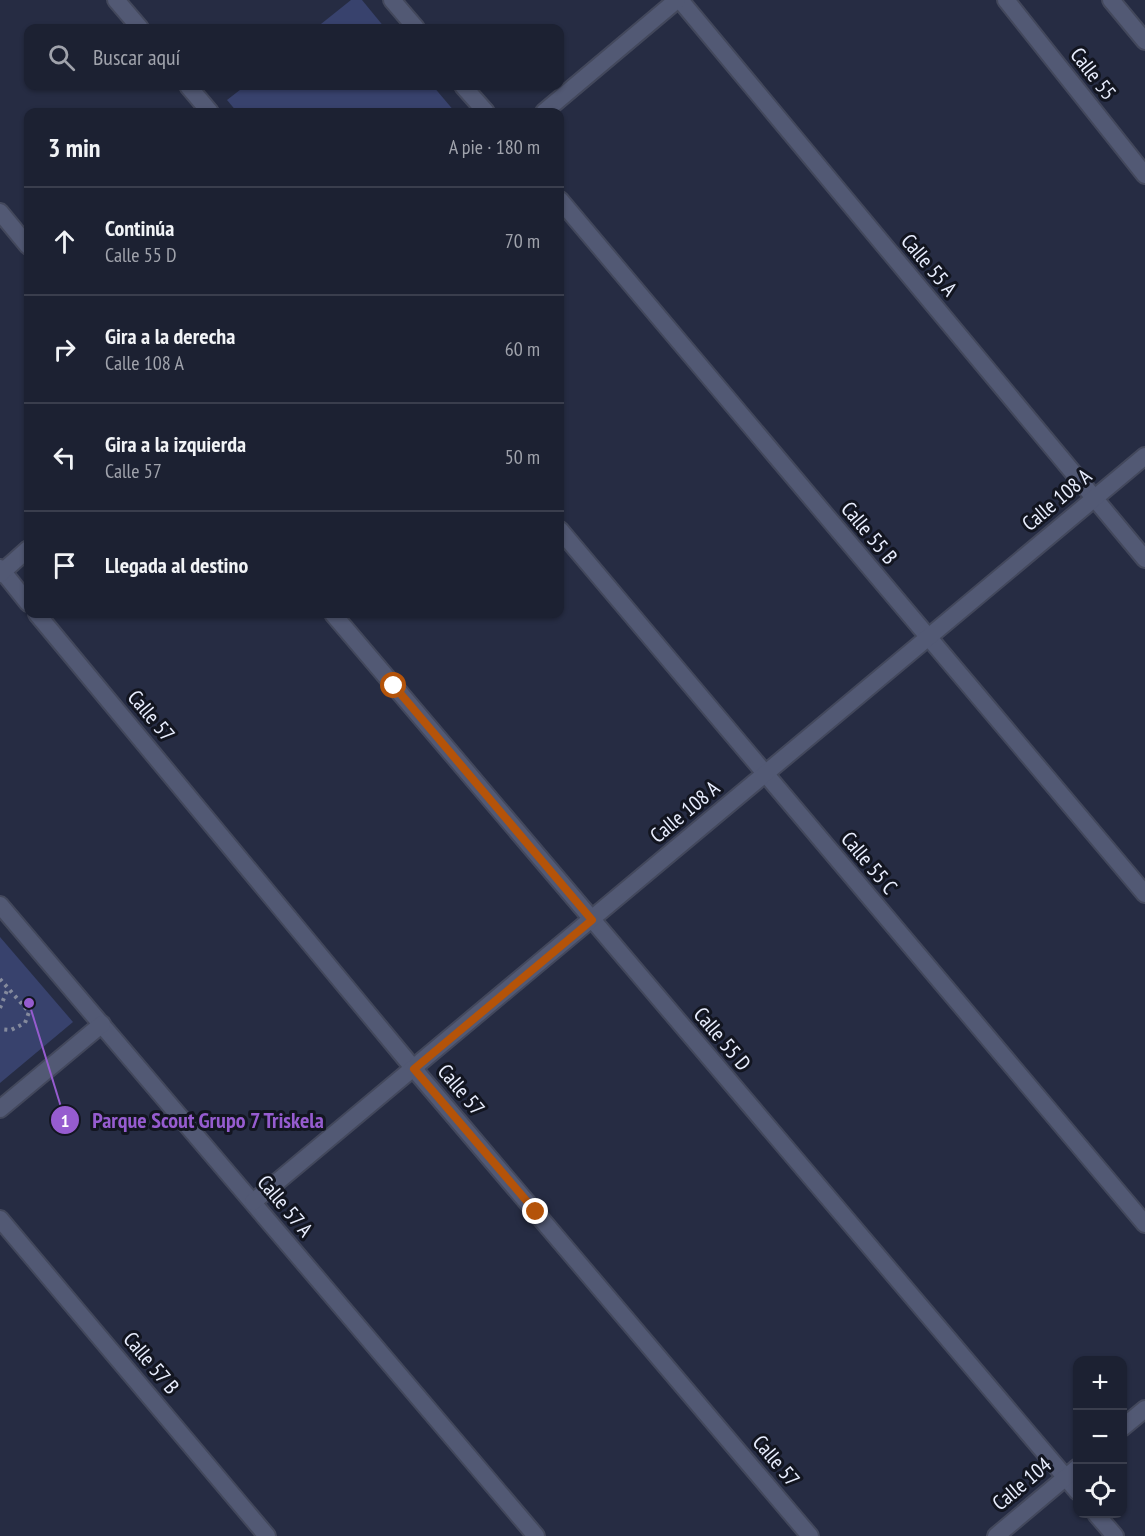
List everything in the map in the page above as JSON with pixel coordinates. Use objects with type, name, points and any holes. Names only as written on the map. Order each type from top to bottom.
[{"type":"street","points":[[116,0],[137,24]]},
{"type":"street","points":[[392,0],[413,24]]},
{"type":"street","points":[[549,108],[679,0]]},
{"type":"street","name":"Calle 55 A","points":[[679,0],[1145,559]]},
{"type":"street","name":"Calle 55","points":[[1006,0],[1145,175]]},
{"type":"street","points":[[1111,0],[1145,41]]},
{"type":"street","points":[[191,90],[207,108]]},
{"type":"street","points":[[467,90],[482,108]]},
{"type":"street","name":"Calle 55 B","points":[[564,205],[1145,894]]},
{"type":"street","points":[[0,212],[24,241]]},
{"type":"street","name":"Calle 108 A","points":[[253,1202],[1145,456]]},
{"type":"street","name":"Calle 55 C","points":[[564,535],[1145,1224]]},
{"type":"street","points":[[24,552],[1,571],[24,598]]},
{"type":"street","name":"Calle 57","points":[[41,618],[414,1069],[810,1536]]},
{"type":"street","name":"Calle 55 D","points":[[336,618],[592,920],[1071,1472]]},
{"type":"street","name":"Calle 57 A","points":[[0,905],[536,1536]]},
{"type":"street","points":[[0,1109],[102,1024]]},
{"type":"street","name":"Calle 57 B","points":[[0,1219],[267,1536]]},
{"type":"street","points":[[1127,1424],[1145,1409]]},
{"type":"street","name":"Calle 104","points":[[996,1536],[1071,1472]]},
{"type":"street","points":[[1099,1518],[1115,1536]]},
{"type":"path","points":[[0,979],[29,1012],[25,1023],[11,1030],[0,1029]]},
{"type":"path","points":[[0,1008],[8,988]]},
{"type":"shaded area","points":[[351,0],[362,0],[382,24],[321,24]]},
{"type":"shaded area","points":[[240,90],[436,90],[452,108],[234,108],[227,100]]},
{"type":"shaded area","points":[[0,937],[73,1022],[0,1083]]},
{"type":"place","name":"Parque Scout Grupo 7 Triskela","points":[[29,1003]]},
{"type":"route","points":[[394,686],[592,920],[414,1069],[536,1212]]}]
